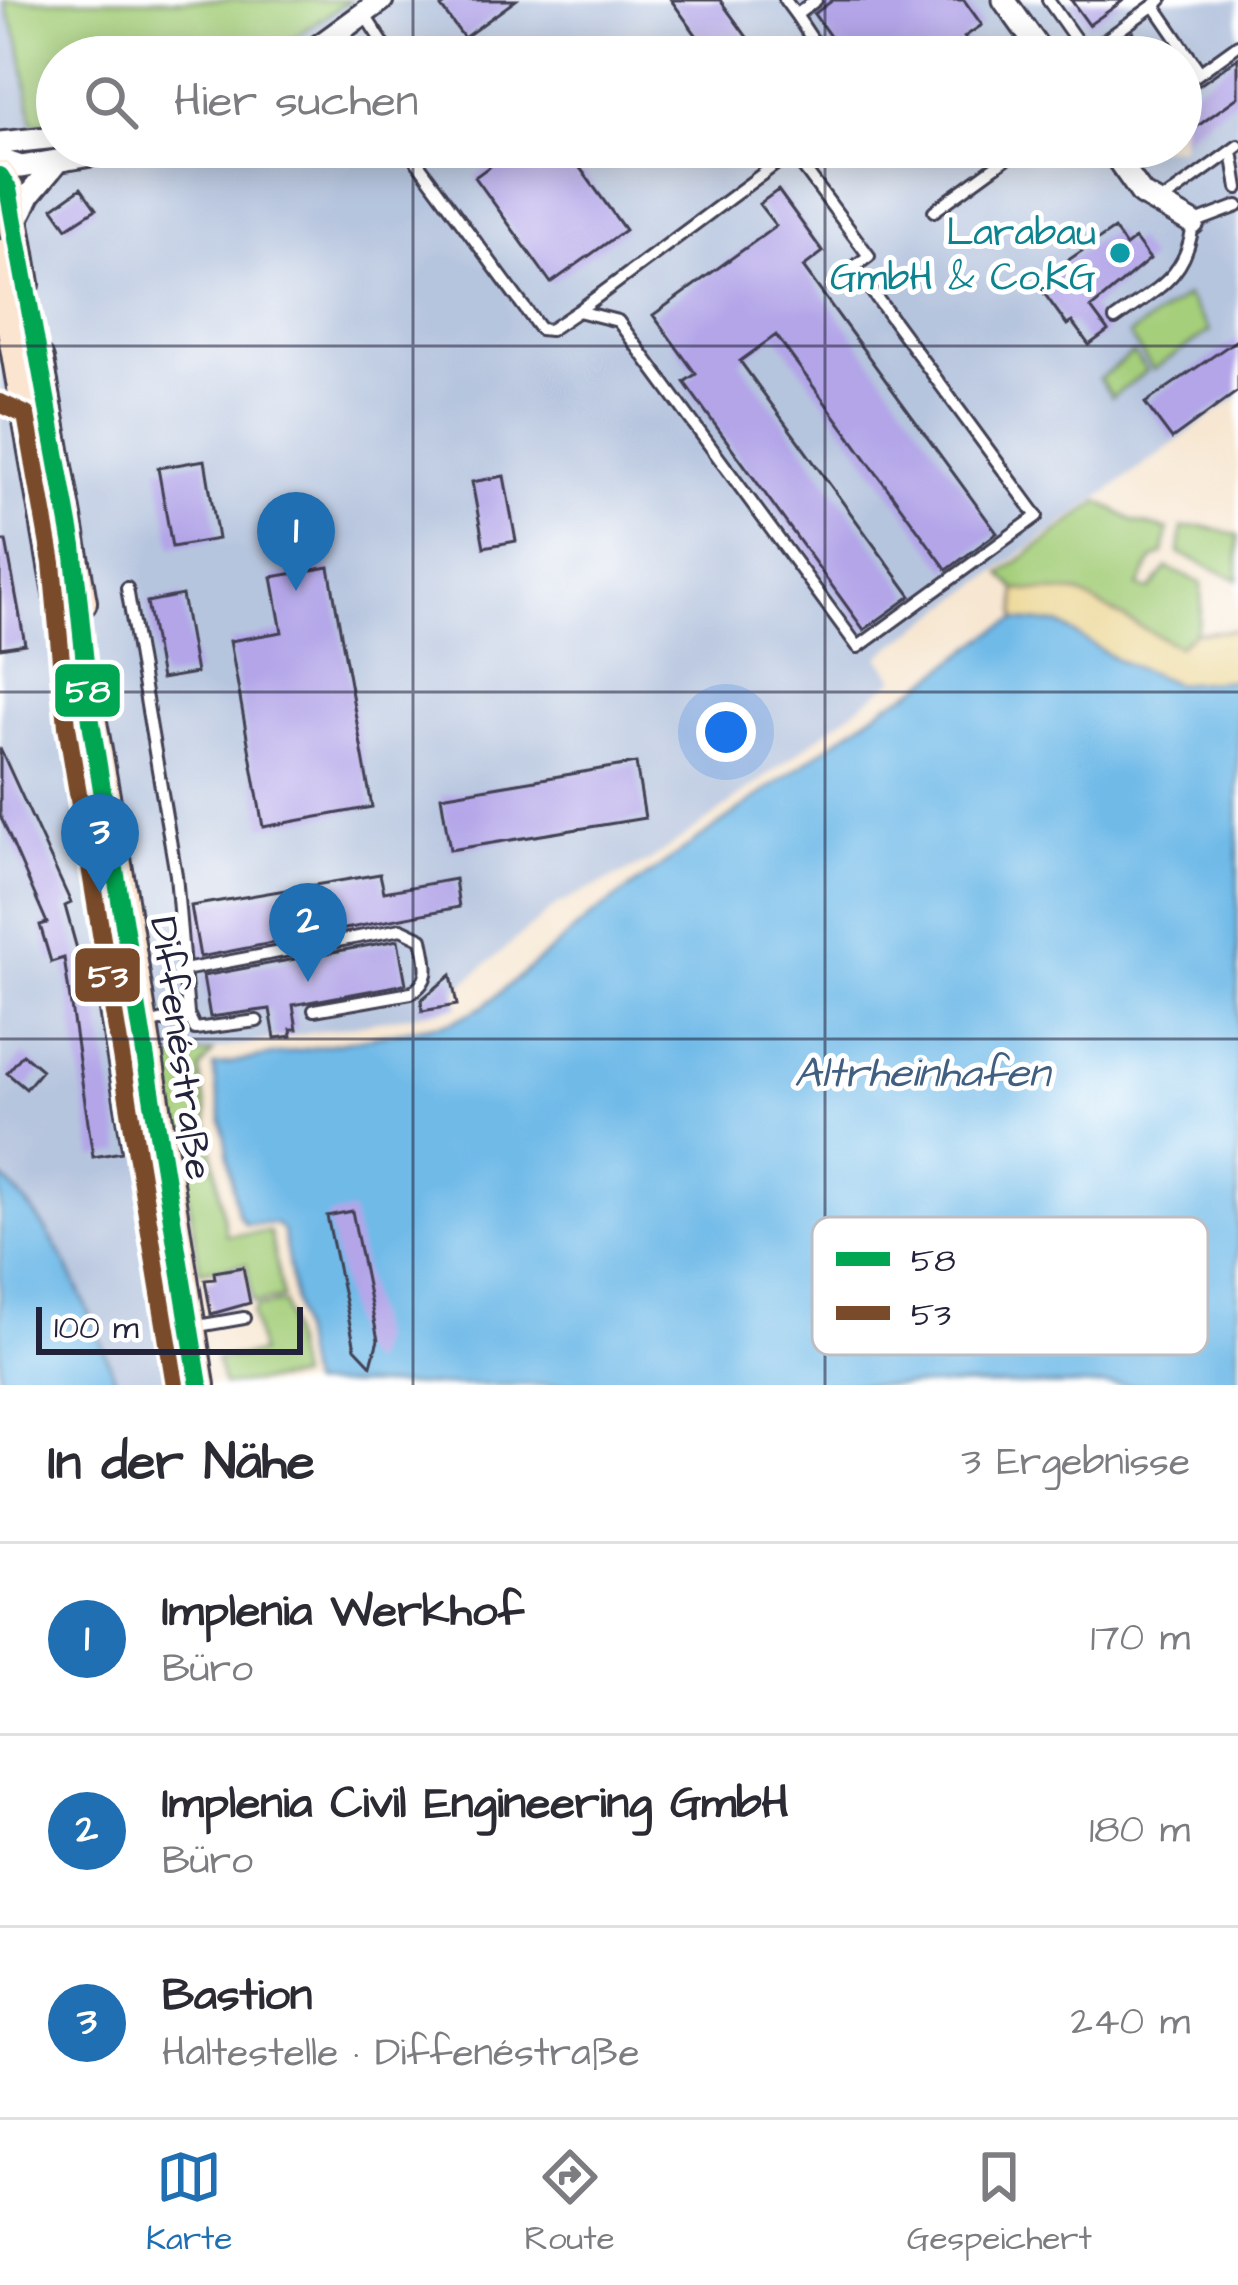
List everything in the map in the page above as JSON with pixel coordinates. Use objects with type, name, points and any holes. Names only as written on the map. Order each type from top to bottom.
[{"type":"main road","name":"Diffenéstraße","points":[[0,176],[14,226],[18,391],[32,437],[65,629],[91,722]]},
{"type":"main road","name":"Diffenéstraße","points":[[0,255],[8,355],[82,614],[91,722],[199,1385]]},
{"type":"street","points":[[1004,0],[1030,36]]},
{"type":"street","points":[[333,36],[373,7]]},
{"type":"street","points":[[0,143],[36,139]]},
{"type":"street","points":[[0,160],[21,167],[36,165]]},
{"type":"street","points":[[14,226],[30,194],[52,168]]},
{"type":"street","points":[[1124,168],[1142,194],[1193,223]]},
{"type":"lane","points":[[785,0],[810,36]]},
{"type":"lane","points":[[796,15],[816,0]]},
{"type":"lane","points":[[1048,0],[1074,36]]},
{"type":"lane","points":[[1113,36],[1157,3],[1178,36]]},
{"type":"lane","points":[[373,7],[384,36]]},
{"type":"lane","points":[[1202,71],[1238,44]]},
{"type":"lane","points":[[1159,203],[1235,149]]},
{"type":"lane","points":[[1235,149],[1238,188]]},
{"type":"lane","points":[[422,168],[541,329],[550,330],[770,168]]},
{"type":"lane","points":[[578,311],[618,321],[858,647],[1037,516],[854,267],[869,256],[804,168]]},
{"type":"lane","points":[[934,211],[993,168]]},
{"type":"lane","points":[[1115,319],[1177,273],[1189,256],[1193,223],[1235,212]]},
{"type":"lane","points":[[127,588],[176,875],[188,1014],[195,1029],[256,1021]]},
{"type":"lane","points":[[184,970],[401,929],[422,939],[428,974],[424,985],[411,993],[314,1010]]},
{"type":"lane","points":[[140,1026],[188,1014]]},
{"type":"lane","points":[[189,1328],[244,1318]]},
{"type":"shaded area","points":[[0,0],[1238,0],[1238,397],[879,656],[895,679],[710,819],[650,861],[557,905],[457,989],[458,1007],[169,1058],[131,1053],[187,1385],[118,1385],[89,1309],[50,1239],[0,1176]]},
{"type":"green space","points":[[4,0],[350,0],[296,36],[36,36],[36,124],[20,45]]},
{"type":"green space","points":[[1186,296],[1210,331],[1153,370],[1129,335]]},
{"type":"green space","points":[[1133,353],[1147,371],[1112,397],[1099,379]]},
{"type":"green space","points":[[1099,501],[1135,522],[1168,530],[1164,553],[1152,560],[1138,587],[1150,590],[1167,568],[1201,583],[1197,627],[1179,647],[1077,593],[1016,590],[1001,574]]},
{"type":"green space","points":[[1201,526],[1238,535],[1238,580],[1179,553],[1182,528]]},
{"type":"green space","points":[[213,1052],[200,1070],[226,1235],[270,1232],[283,1298],[253,1303],[246,1264],[200,1271],[167,1060]]},
{"type":"green space","points":[[284,1303],[298,1378],[223,1385],[216,1360],[260,1353],[252,1313],[256,1307]]},
{"type":"sand","points":[[1016,590],[1077,593],[1178,647],[1194,633],[1238,630],[1238,680],[1176,684],[1117,660],[1059,624],[1016,620]]},
{"type":"water","name":"Altrheinhafen","points":[[1016,620],[1059,624],[1117,660],[1176,684],[1238,680],[1238,1385],[308,1385],[283,1231],[276,1224],[245,1224],[237,1213],[213,1066],[452,1022],[484,1006],[593,915]]},
{"type":"water","points":[[0,1176],[56,1246],[118,1385],[0,1385]]},
{"type":"building","points":[[451,0],[516,0],[467,36],[441,7]]},
{"type":"building","points":[[671,0],[720,0],[746,36],[697,36]]},
{"type":"building","points":[[833,0],[964,0],[982,25],[966,36],[830,36],[814,14]]},
{"type":"building","points":[[1071,0],[1124,0],[1089,25]]},
{"type":"building","points":[[1238,58],[1238,97],[1202,123],[1202,83]]},
{"type":"building","points":[[487,168],[580,168],[625,230],[551,283],[475,177]]},
{"type":"building","points":[[81,188],[96,209],[67,228],[53,208]]},
{"type":"building","points":[[778,190],[823,252],[803,267],[997,533],[947,570],[776,335],[740,361],[911,596],[864,630],[684,382],[696,374],[653,315],[776,226],[759,204]]},
{"type":"building","points":[[1114,229],[1126,246],[1135,239],[1150,259],[1091,308],[1108,331],[1089,345],[1072,322],[1067,325],[1036,282]]},
{"type":"building","points":[[1238,339],[1238,391],[1172,439],[1145,403]]},
{"type":"building","points":[[205,460],[218,539],[172,547],[158,468]]},
{"type":"building","points":[[504,476],[516,541],[484,547],[472,482]]},
{"type":"building","points":[[0,541],[6,541],[25,644],[0,648]]},
{"type":"building","points":[[329,567],[372,807],[263,827],[230,641],[282,632],[272,577]]},
{"type":"building","points":[[182,595],[196,673],[161,679],[147,602]]},
{"type":"building","points":[[0,748],[71,903],[65,906],[90,996],[96,995],[122,1152],[93,1157],[64,958],[51,962],[40,925],[47,923],[0,815]]},
{"type":"building","points":[[636,763],[645,818],[450,850],[441,796]]},
{"type":"building","points":[[380,874],[384,892],[455,879],[459,907],[200,957],[191,906]]},
{"type":"building","points":[[398,940],[406,984],[293,1005],[297,1029],[291,1029],[292,1036],[275,1038],[270,1009],[210,1017],[203,976]]},
{"type":"building","points":[[451,975],[457,1005],[422,1011],[421,1000]]},
{"type":"building","points":[[23,1054],[42,1070],[26,1089],[7,1073]]},
{"type":"building","points":[[352,1211],[378,1340],[371,1365],[355,1348],[327,1216]]},
{"type":"building","points":[[243,1267],[250,1303],[211,1314],[205,1280],[215,1279],[214,1272]]},
{"type":"transit line","name":"58","points":[[0,176],[8,189],[73,546],[91,722],[199,1385]]},
{"type":"transit line","name":"53","points":[[0,403],[26,415],[52,563],[67,726],[175,1385]]},
{"type":"place","name":"Larabau GmbH & Co.KG","points":[[1120,253]]},
{"type":"place","name":"Implenia Werkhof","points":[[296,591]]},
{"type":"place","name":"Bastion","points":[[100,893]]},
{"type":"place","name":"Implenia Civil Engineering GmbH","points":[[308,982]]}]
